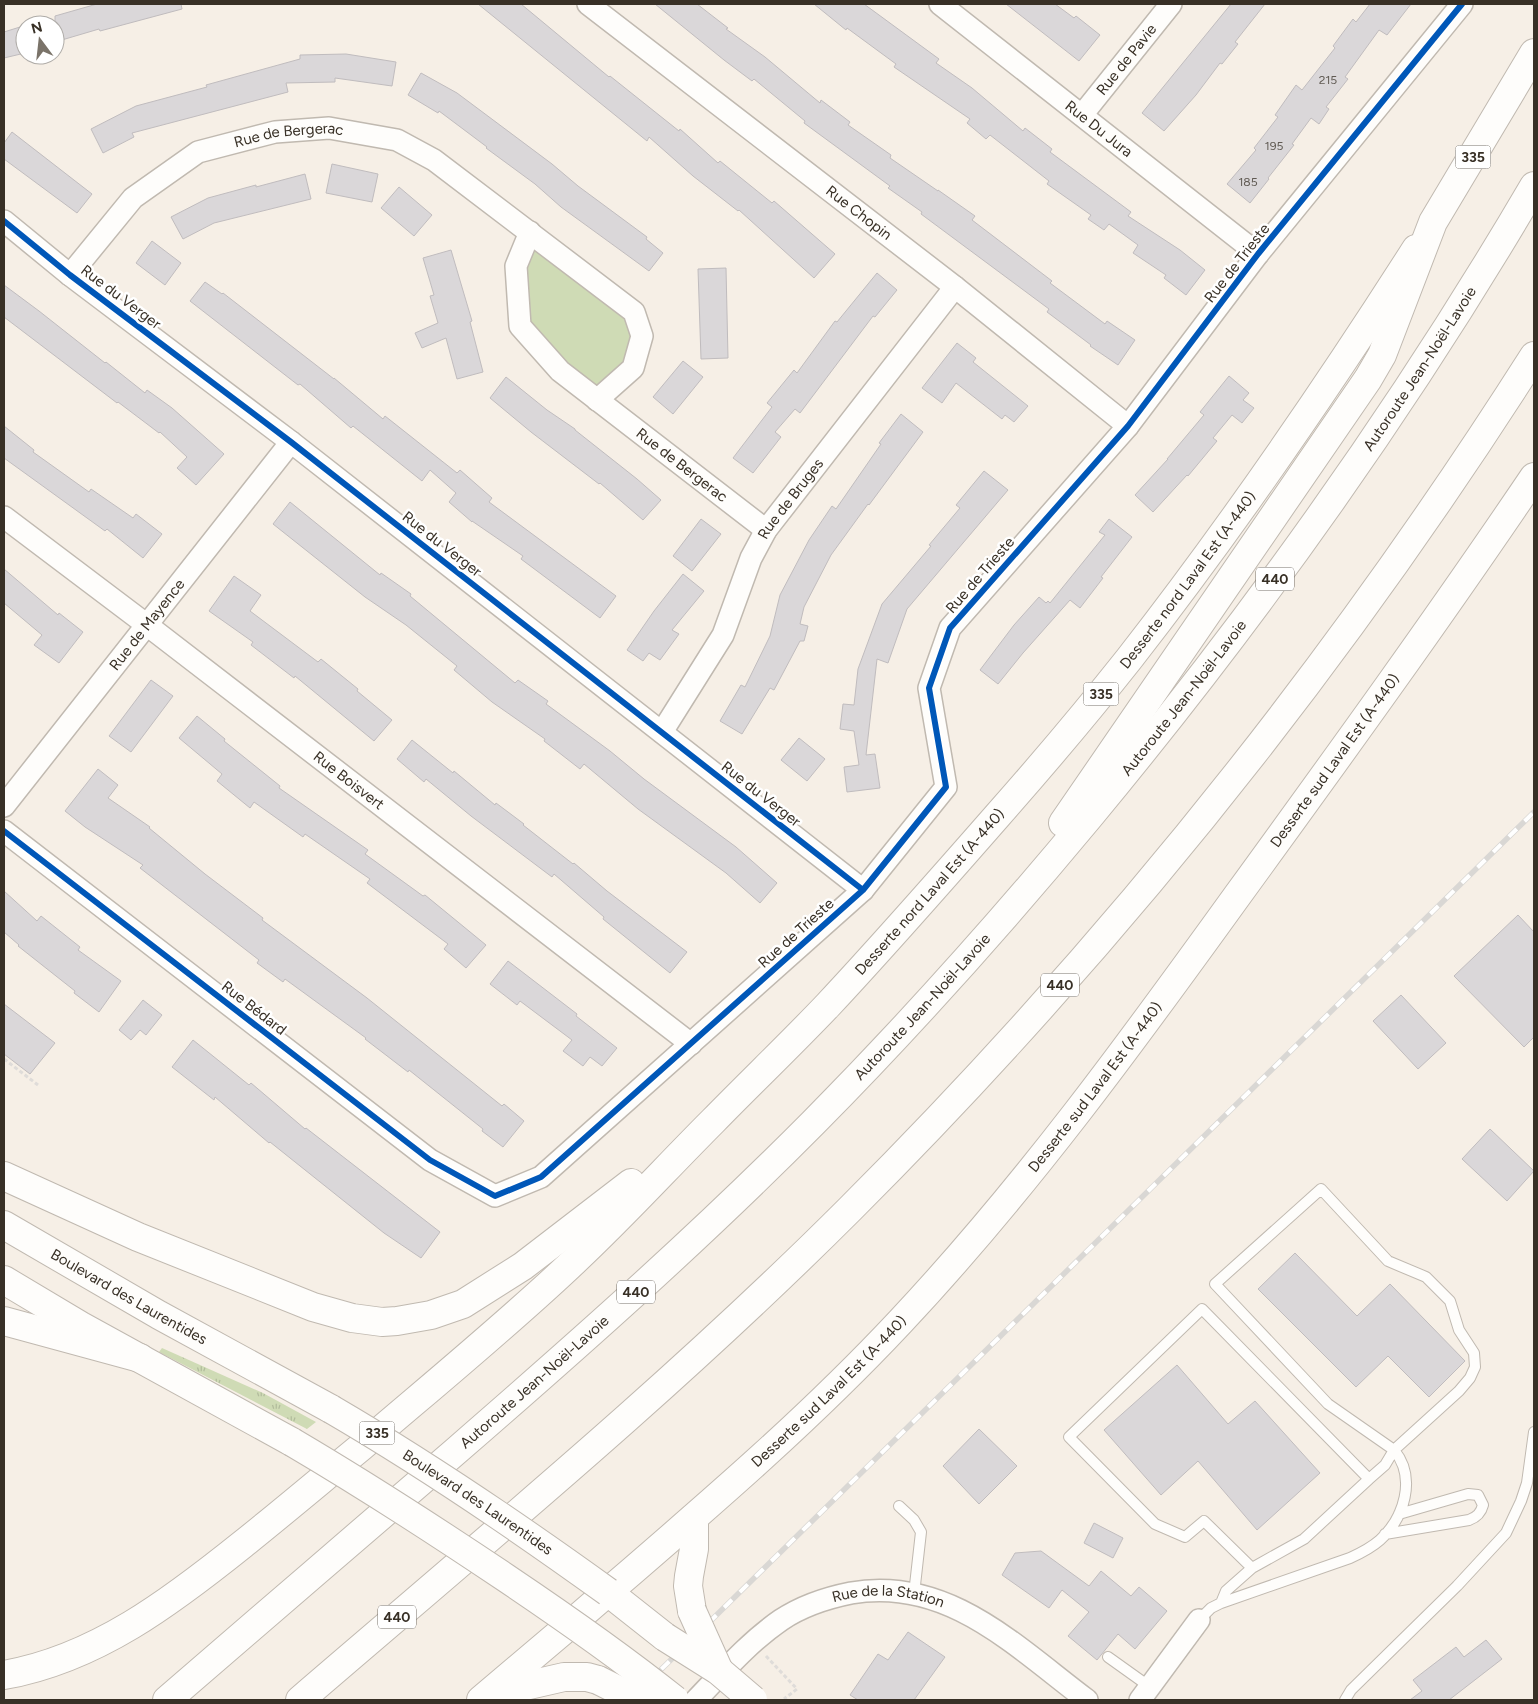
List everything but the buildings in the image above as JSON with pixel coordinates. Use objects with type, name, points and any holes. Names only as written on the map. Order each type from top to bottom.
[{"type":"main road","name":"Desserte nord Laval Est (A-440)","points":[[712,1122],[768,1067],[883,945],[1040,766],[1119,672],[1186,585],[1346,358],[1433,222],[1534,53]]},
{"type":"main road","name":"Autoroute Jean-Noël-Lavoie","points":[[167,1700],[539,1379],[664,1266],[816,1120],[979,946],[1123,777],[1262,597],[1413,382],[1534,186]]},
{"type":"main road","points":[[979,946],[1368,379],[1382,356],[1433,222]]},
{"type":"main road","name":"440","points":[[300,1700],[594,1448],[719,1335],[849,1210],[991,1061],[1134,900],[1291,705],[1354,620],[1465,462],[1534,356]]},
{"type":"main road","name":"Desserte sud Laval Est (A-440)","points":[[485,1697],[646,1560],[767,1453],[849,1375],[925,1294],[1030,1171],[1170,989],[1388,688],[1534,477]]},
{"type":"main road","points":[[4,1176],[138,1238],[313,1307],[352,1318],[382,1322],[397,1321],[448,1310],[464,1304],[494,1286],[550,1246],[712,1122]]},
{"type":"main road","name":"335","points":[[4,1675],[58,1661],[92,1646],[128,1627],[193,1583],[310,1490],[574,1263],[712,1122]]},
{"type":"main road","name":"Boulevard des Laurentides","points":[[4,1225],[158,1315],[331,1409],[396,1448],[468,1494],[608,1592],[665,1637],[719,1671],[753,1700]]},
{"type":"main road","points":[[4,1280],[81,1326],[292,1442],[417,1519],[607,1647],[675,1700]]},
{"type":"main road","points":[[4,1321],[140,1358]]},
{"type":"main road","points":[[694,1518],[694,1549],[688,1576],[689,1594],[692,1611],[719,1671]]},
{"type":"main road","points":[[485,1697],[564,1677],[588,1677],[638,1700]]},
{"type":"street","name":"Rue Chopin","points":[[588,4],[955,287],[1128,426]]},
{"type":"street","name":"Rue Du Jura","points":[[940,4],[1258,254]]},
{"type":"street","name":"Rue de Pavie","points":[[1082,115],[1171,4]]},
{"type":"street","name":"Rue de Trieste","points":[[495,1196],[541,1177],[864,890],[946,787],[929,688],[950,628],[1128,426],[1258,254],[1462,4]]},
{"type":"street","name":"Rue de Bergerac","points":[[70,275],[133,198],[198,152],[275,132],[330,128],[397,140],[434,160],[634,312],[642,336],[633,368],[597,400]]},
{"type":"street","name":"Rue du Verger","points":[[4,221],[70,275],[291,442],[864,890]]},
{"type":"street","name":"Rue de Bergerac","points":[[530,232],[516,266],[520,326],[560,371],[766,530]]},
{"type":"street","name":"Rue de Bruges","points":[[662,732],[723,635],[751,558],[766,530],[955,287]]},
{"type":"street","name":"Rue de Mayence","points":[[4,806],[291,442]]},
{"type":"street","name":"Rue Boisvert","points":[[4,517],[691,1044]]},
{"type":"street","name":"Rue Bédard","points":[[4,831],[430,1160],[495,1196]]},
{"type":"street","name":"Rue de la Station","points":[[696,1700],[753,1642],[794,1612],[824,1600],[860,1592],[898,1591],[951,1605],[982,1622],[1087,1700]]},
{"type":"street","points":[[1145,1694],[1199,1620]]},
{"type":"lane","points":[[1199,1620],[1211,1608],[1221,1603],[1350,1558],[1368,1549],[1385,1534],[1400,1514],[1404,1501],[1406,1472],[1403,1463],[1394,1450],[1328,1404],[1216,1284],[1321,1189],[1388,1261],[1426,1277],[1450,1301],[1459,1330],[1474,1353],[1475,1367],[1470,1378],[1459,1391],[1394,1450],[1385,1464],[1310,1535],[1252,1568],[1226,1591],[1221,1603]]},
{"type":"lane","points":[[1252,1568],[1204,1521],[1186,1537],[1155,1524],[1069,1437],[1202,1309],[1370,1479]]},
{"type":"lane","points":[[1345,1700],[1350,1690],[1456,1586],[1506,1533],[1519,1508],[1527,1483],[1534,1432]]},
{"type":"lane","points":[[1385,1534],[1476,1518],[1483,1505],[1478,1495],[1468,1494],[1400,1514]]},
{"type":"lane","points":[[899,1506],[914,1520],[921,1532],[914,1594]]},
{"type":"lane","points":[[1108,1657],[1145,1694]]},
{"type":"path","points":[[4,1059],[38,1085]]},
{"type":"path","points":[[768,1658],[797,1689],[784,1700]]},
{"type":"green space","points":[[530,232],[634,312],[642,336],[597,400],[520,326]]},
{"type":"green space","points":[[162,1348],[263,1393],[316,1422],[307,1429],[159,1352]]},
{"type":"railway","points":[[630,1700],[1534,812]]},
{"type":"cycle path","points":[[4,831],[430,1160],[495,1196],[541,1177],[863,890],[946,787],[929,688],[950,628],[1128,426],[1258,254],[1462,4]]},
{"type":"cycle path","points":[[4,221],[70,275],[291,442],[863,890]]}]
